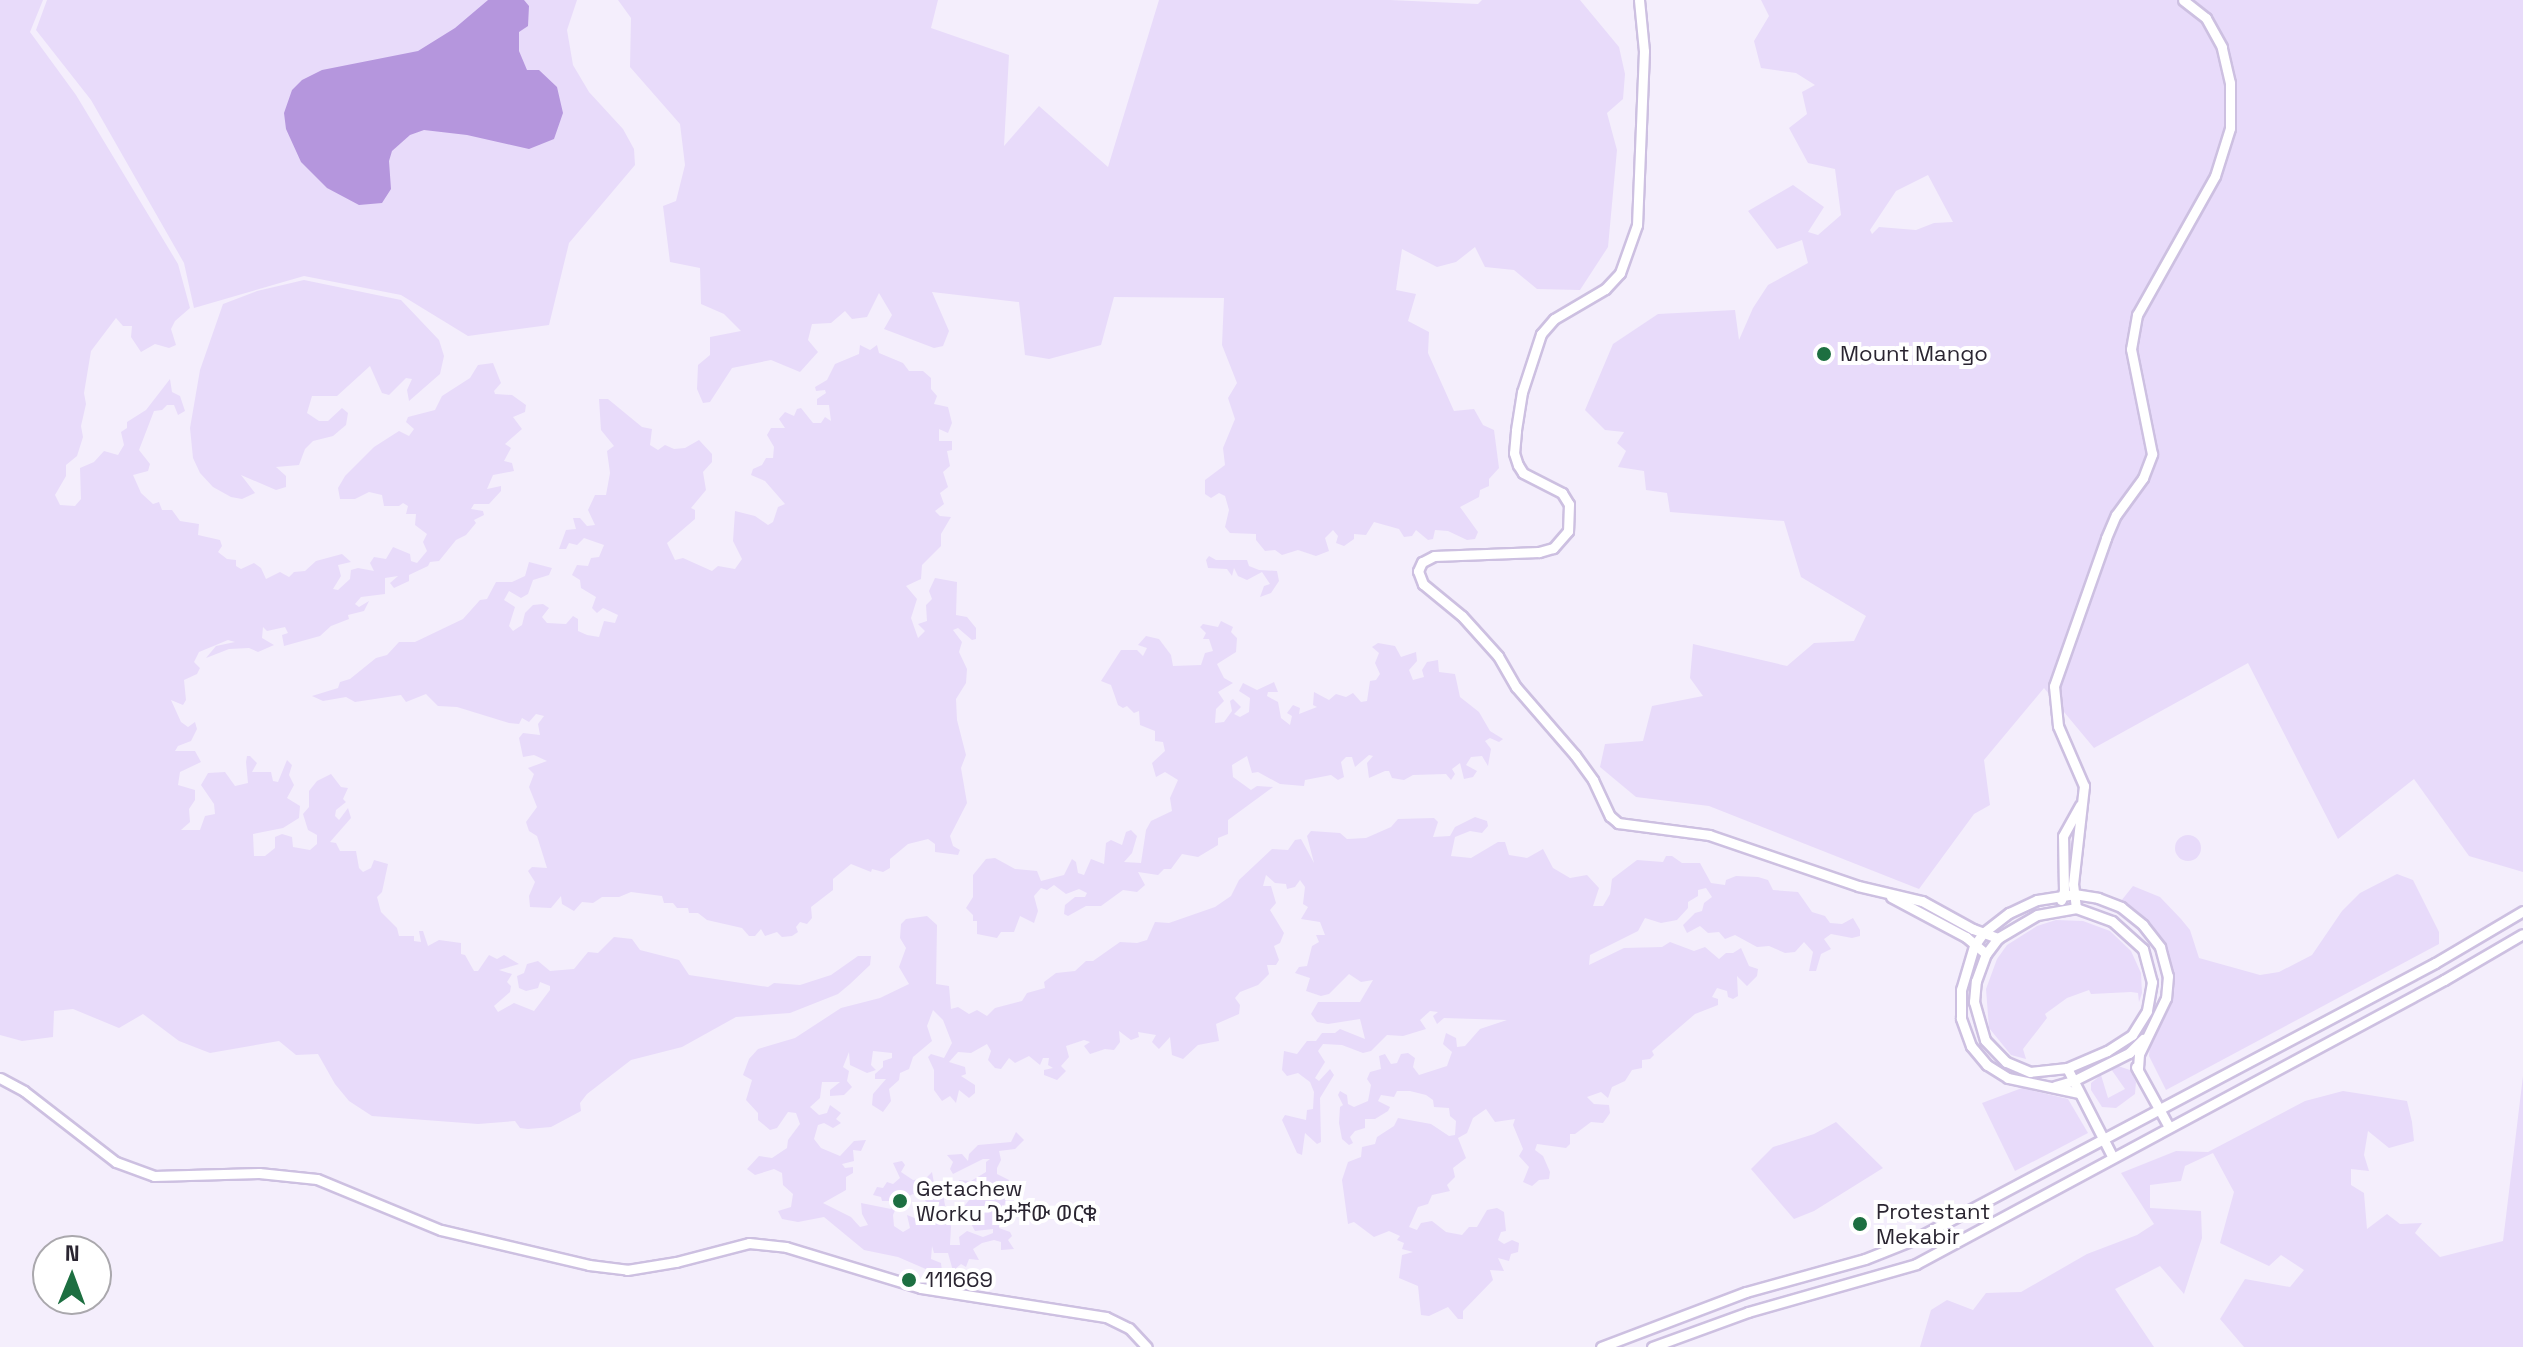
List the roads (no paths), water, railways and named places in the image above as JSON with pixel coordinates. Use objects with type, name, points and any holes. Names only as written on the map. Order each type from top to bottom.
[{"type":"main road","points":[[1639,0],[1644,51],[1637,225],[1620,273],[1605,289],[1554,319],[1541,334],[1522,392],[1516,431],[1514,453],[1518,465],[1523,473],[1562,493],[1569,504],[1568,531],[1553,548],[1539,552],[1434,556],[1422,562],[1418,571],[1423,584],[1462,616],[1498,656],[1516,687],[1593,780],[1610,816],[1618,823],[1709,835],[1888,895],[1922,901],[1998,938]]},
{"type":"main road","points":[[2076,908],[2074,894],[2084,786],[2058,726],[2054,686],[2106,538],[2116,515],[2143,478],[2152,454],[2131,349],[2137,315],[2215,176],[2230,128],[2230,83],[2222,47],[2206,18],[2183,0]]},
{"type":"main road","points":[[2058,909],[2063,895],[2063,836],[2080,805]]},
{"type":"main road","points":[[2079,1093],[2008,1078],[1987,1065],[1971,1046],[1961,1018],[1961,990],[1974,946],[1983,933],[2009,913],[2037,900],[2074,894],[2121,907],[2143,925],[2160,947],[2168,976],[2166,998],[2139,1054],[2138,1070]]},
{"type":"main road","points":[[1888,895],[1966,937],[1986,954]]},
{"type":"main road","points":[[2076,908],[2128,932],[2143,949],[2150,968],[2147,1011],[2140,1026],[2123,1042],[2067,1068],[2030,1072],[2006,1062],[1985,1040],[1974,1002],[1976,981],[1986,954],[1998,938],[2037,915],[2076,908]]},
{"type":"main road","points":[[1601,1347],[1746,1292],[1891,1250],[2160,1112],[2435,963],[2523,911]]},
{"type":"main road","points":[[1652,1347],[1748,1312],[1908,1267],[2523,934]]},
{"type":"main road","points":[[2052,1086],[2073,1081],[2129,1053],[2147,1034]]},
{"type":"main road","points":[[2123,1042],[2169,1127]]},
{"type":"main road","points":[[2067,1068],[2112,1156]]},
{"type":"main road","points":[[0,1078],[24,1091],[116,1162],[154,1176],[259,1173],[317,1179],[463,1236],[589,1265],[627,1270],[676,1262],[749,1243],[786,1247],[921,1288],[1106,1317],[1129,1328],[1147,1347]]},
{"type":"main road","points":[[2030,1179],[2040,1196]]},
{"type":"place","name":"Mount Mango","points":[[1824,354]]},
{"type":"place","name":"Getachew Worku ጌታቸው ወርቁ","points":[[900,1201]]},
{"type":"place","name":"Protestant Mekabir","points":[[1860,1224]]},
{"type":"place","name":"111669","points":[[909,1280]]}]
